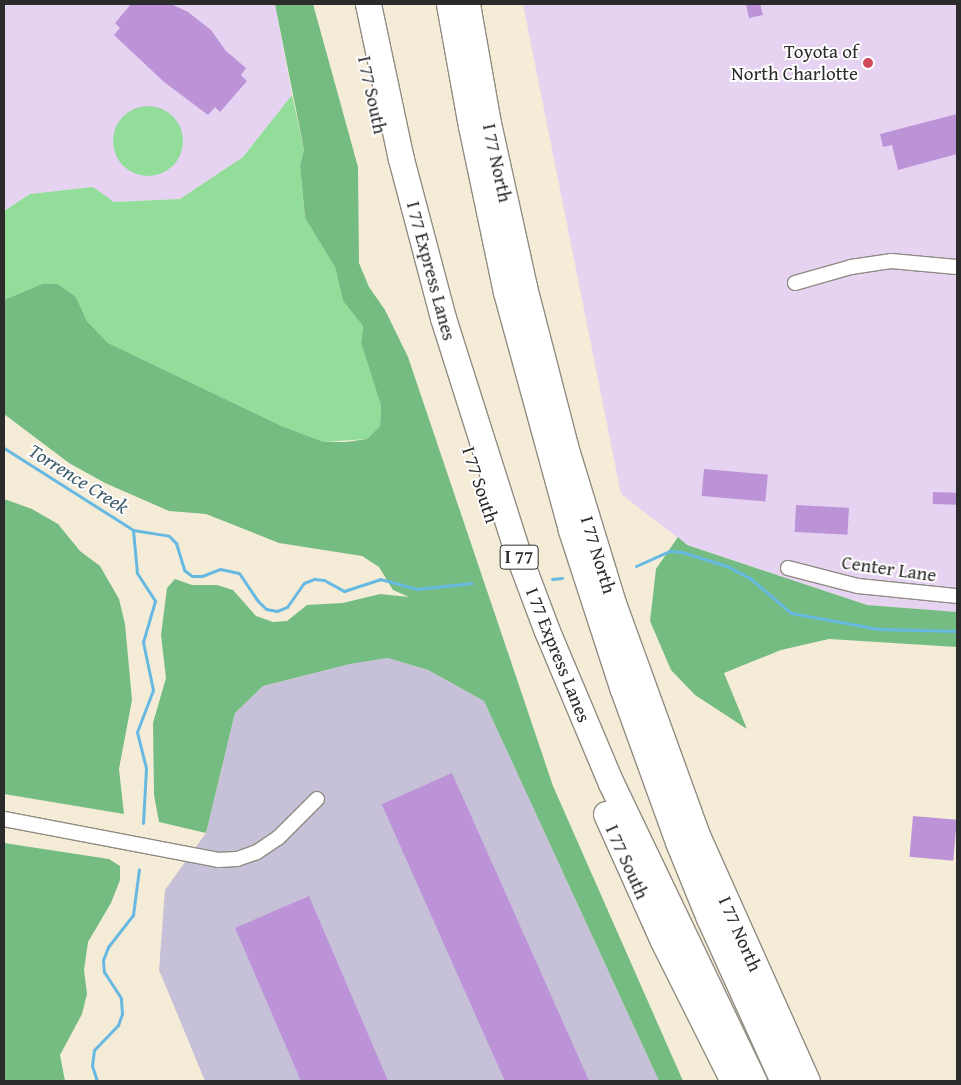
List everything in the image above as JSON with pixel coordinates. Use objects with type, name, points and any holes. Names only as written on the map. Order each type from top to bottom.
[{"type":"highway","name":"I 77 South","points":[[353,4],[387,162],[422,296],[452,402],[505,559],[595,790],[663,941],[733,1081]]},
{"type":"highway","name":"I 77 Express Lanes","points":[[368,4],[426,256],[466,398],[518,554],[607,775],[754,1081]]},
{"type":"highway","points":[[450,4],[471,126],[506,292],[571,530],[622,687],[678,842],[716,935],[783,1081]]},
{"type":"highway","name":"I 77 North","points":[[467,4],[488,123],[524,287],[588,525],[639,681],[697,835],[807,1081]]},
{"type":"street","points":[[795,283],[851,267],[891,262],[957,267]]},
{"type":"street","name":"Center Lane","points":[[788,568],[858,586],[957,596]]},
{"type":"street","points":[[4,819],[218,860],[237,859],[257,852],[278,838],[317,799]]},
{"type":"shaded area","points":[[4,4],[275,4],[292,95],[243,157],[180,199],[114,202],[92,187],[30,194],[4,211]]},
{"type":"shaded area","points":[[523,4],[957,4],[957,612],[867,605],[687,545],[621,494]]},
{"type":"shaded area","points":[[388,658],[428,670],[484,701],[659,1081],[205,1081],[159,970],[165,890],[206,833],[235,713],[263,686],[350,664]]},
{"type":"green space","points":[[275,4],[313,4],[358,167],[359,263],[369,287],[385,310],[408,357],[553,786],[683,1081],[659,1081],[484,701],[428,670],[388,658],[350,664],[263,686],[235,713],[206,833],[159,822],[154,795],[153,723],[166,678],[161,635],[167,588],[175,579],[192,585],[217,585],[233,590],[256,616],[273,622],[287,621],[307,605],[343,603],[380,594],[409,597],[393,590],[379,567],[362,556],[279,543],[206,514],[169,511],[105,483],[69,463],[4,414],[4,300],[42,284],[58,284],[76,297],[87,321],[108,343],[284,427],[324,442],[346,442],[367,439],[380,426],[381,406],[361,343],[363,326],[343,301],[335,267],[305,218],[300,165],[304,150]]},
{"type":"green space","points":[[292,95],[304,150],[300,165],[305,218],[335,267],[343,301],[363,326],[361,343],[381,406],[380,426],[367,439],[324,442],[284,427],[108,343],[87,321],[76,297],[58,284],[42,284],[4,300],[4,211],[30,194],[93,187],[114,202],[180,199],[243,157]]},
{"type":"green space","points":[[148,106],[167,112],[177,122],[183,141],[177,160],[167,170],[148,176],[129,170],[119,160],[113,141],[119,122],[129,112]]},
{"type":"green space","points":[[4,499],[32,509],[58,524],[80,551],[100,566],[119,599],[125,624],[132,700],[119,769],[124,814],[4,794]]},
{"type":"green space","points":[[678,537],[687,545],[867,605],[957,612],[957,647],[829,639],[781,650],[724,673],[747,729],[695,695],[671,670],[650,621],[656,569]]},
{"type":"green space","points":[[4,843],[109,859],[120,866],[120,880],[111,903],[88,942],[84,970],[87,994],[82,1014],[60,1055],[65,1081],[4,1081]]},
{"type":"building","points":[[131,4],[171,4],[188,12],[211,30],[226,51],[246,68],[241,75],[247,81],[220,112],[215,107],[208,115],[164,82],[114,35],[120,28],[115,23]]},
{"type":"building","points":[[746,4],[760,4],[763,15],[749,18]]},
{"type":"building","points":[[957,114],[957,154],[898,170],[892,145],[883,147],[880,134]]},
{"type":"building","points":[[704,469],[768,475],[765,501],[702,496]]},
{"type":"building","points":[[933,492],[957,493],[957,505],[933,504]]},
{"type":"building","points":[[796,505],[849,508],[848,535],[795,532]]},
{"type":"building","points":[[452,773],[589,1081],[505,1081],[382,804]]},
{"type":"building","points":[[913,816],[957,820],[953,861],[909,857]]},
{"type":"building","points":[[309,896],[388,1081],[301,1081],[235,928]]},
{"type":"waterway","name":"Torrence Creek","points":[[4,448],[133,530],[137,573],[155,601],[143,642],[153,690],[137,732],[146,768],[143,823]]},
{"type":"waterway","points":[[133,530],[169,536],[176,543],[184,570],[192,576],[202,576],[220,569],[239,573],[258,601],[266,609],[277,611],[287,607],[304,583],[314,579],[324,580],[344,591],[380,579],[417,589],[472,583]]},
{"type":"waterway","points":[[636,566],[670,551],[682,552],[727,566],[751,579],[791,613],[879,629],[957,631]]},
{"type":"waterway","points":[[552,579],[562,578]]},
{"type":"waterway","name":"Torrence Creek","points":[[97,1081],[92,1066],[94,1050],[118,1025],[122,1014],[121,998],[104,972],[103,960],[108,947],[133,915],[139,869]]},
{"type":"place","name":"Toyota of North Charlotte","points":[[868,63]]}]
